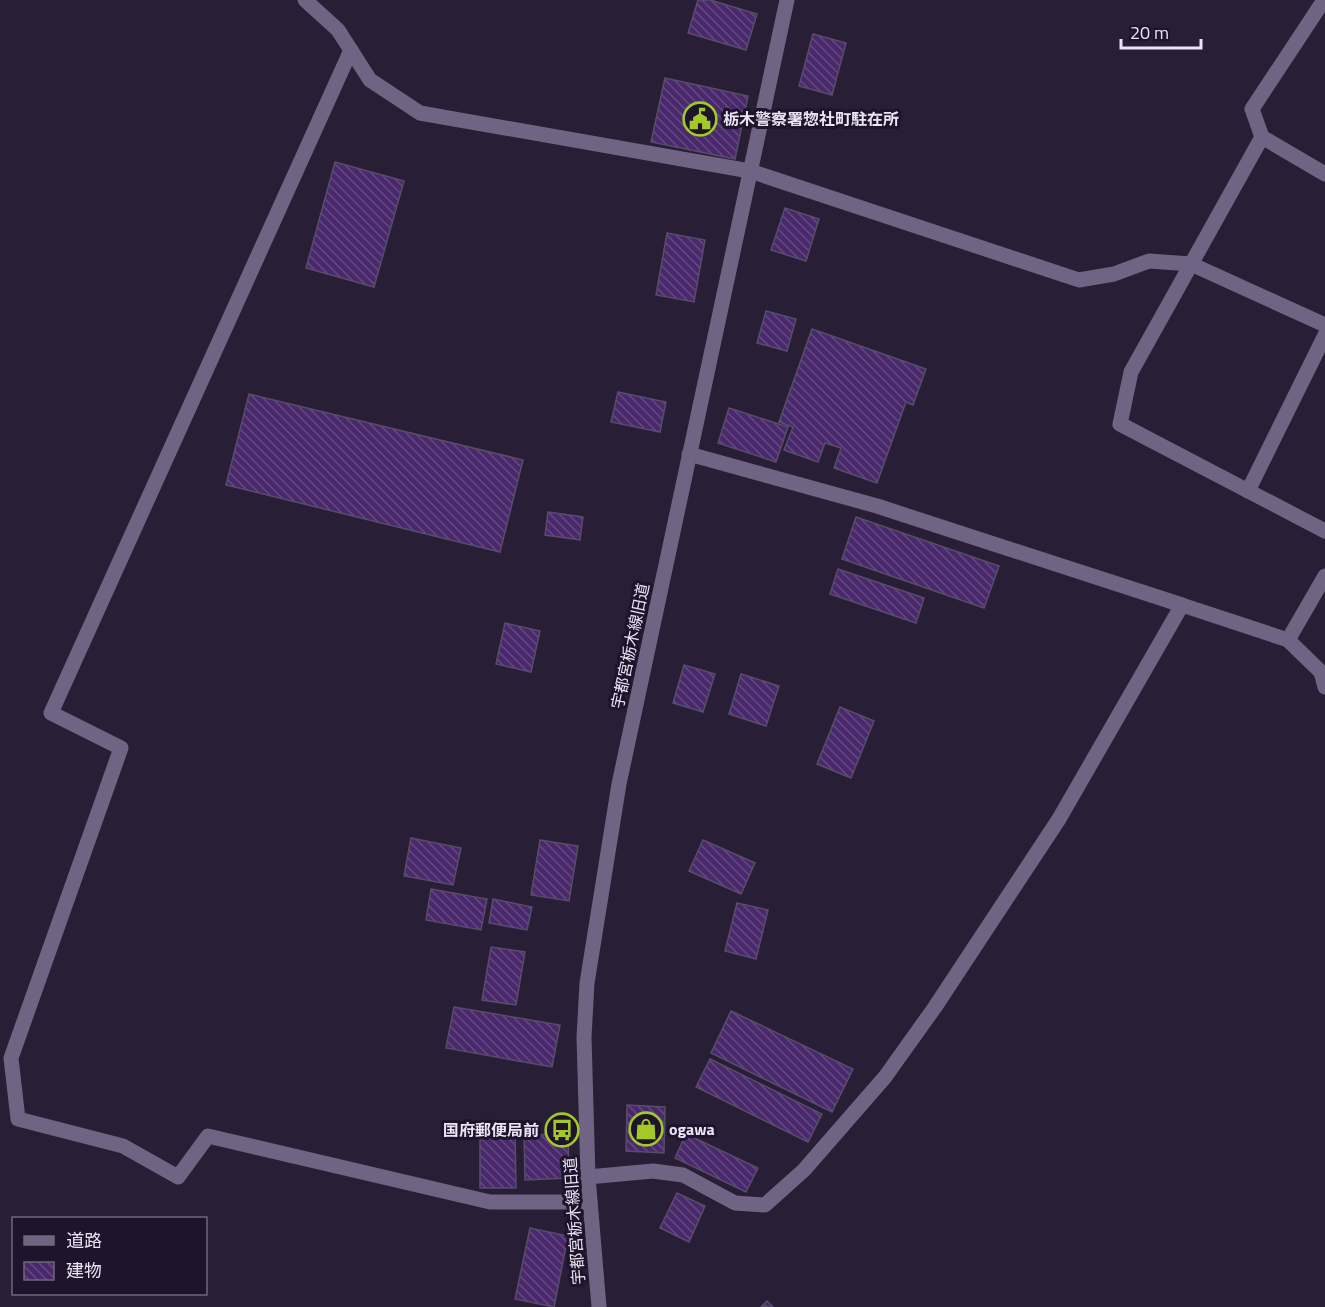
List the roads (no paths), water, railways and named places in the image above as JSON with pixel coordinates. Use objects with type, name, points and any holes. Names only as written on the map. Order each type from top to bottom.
[{"type":"street","points":[[305,0],[338,30],[370,80],[420,113],[750,171],[1079,280],[1114,274],[1149,261],[1191,264],[1325,325]]},
{"type":"street","name":"宇都宮栃木線旧道","points":[[599,1307],[588,1178],[584,1038],[587,983],[619,784],[787,0]]},
{"type":"street","points":[[1324,0],[1252,109],[1262,137],[1325,174]]},
{"type":"street","points":[[351,50],[51,713],[121,748],[11,1058],[18,1119],[123,1146],[178,1177],[208,1136],[490,1202],[590,1202]]},
{"type":"street","points":[[1262,137],[1131,372],[1120,424],[1325,531]]},
{"type":"street","points":[[1248,491],[1325,335]]},
{"type":"street","points":[[689,454],[877,506],[1288,640],[1321,672],[1325,687]]},
{"type":"street","points":[[1288,640],[1320,596],[1325,576]]},
{"type":"street","points":[[588,1178],[653,1171],[683,1175],[735,1203],[765,1205],[804,1170],[885,1077],[935,1007],[1059,819],[1182,605]]},
{"type":"place","name":"栃木警察署惣社町駐在所","points":[[700,119]]},
{"type":"place","name":"ogawa","points":[[646,1129]]},
{"type":"place","name":"国府郵便局前","points":[[562,1130]]}]
